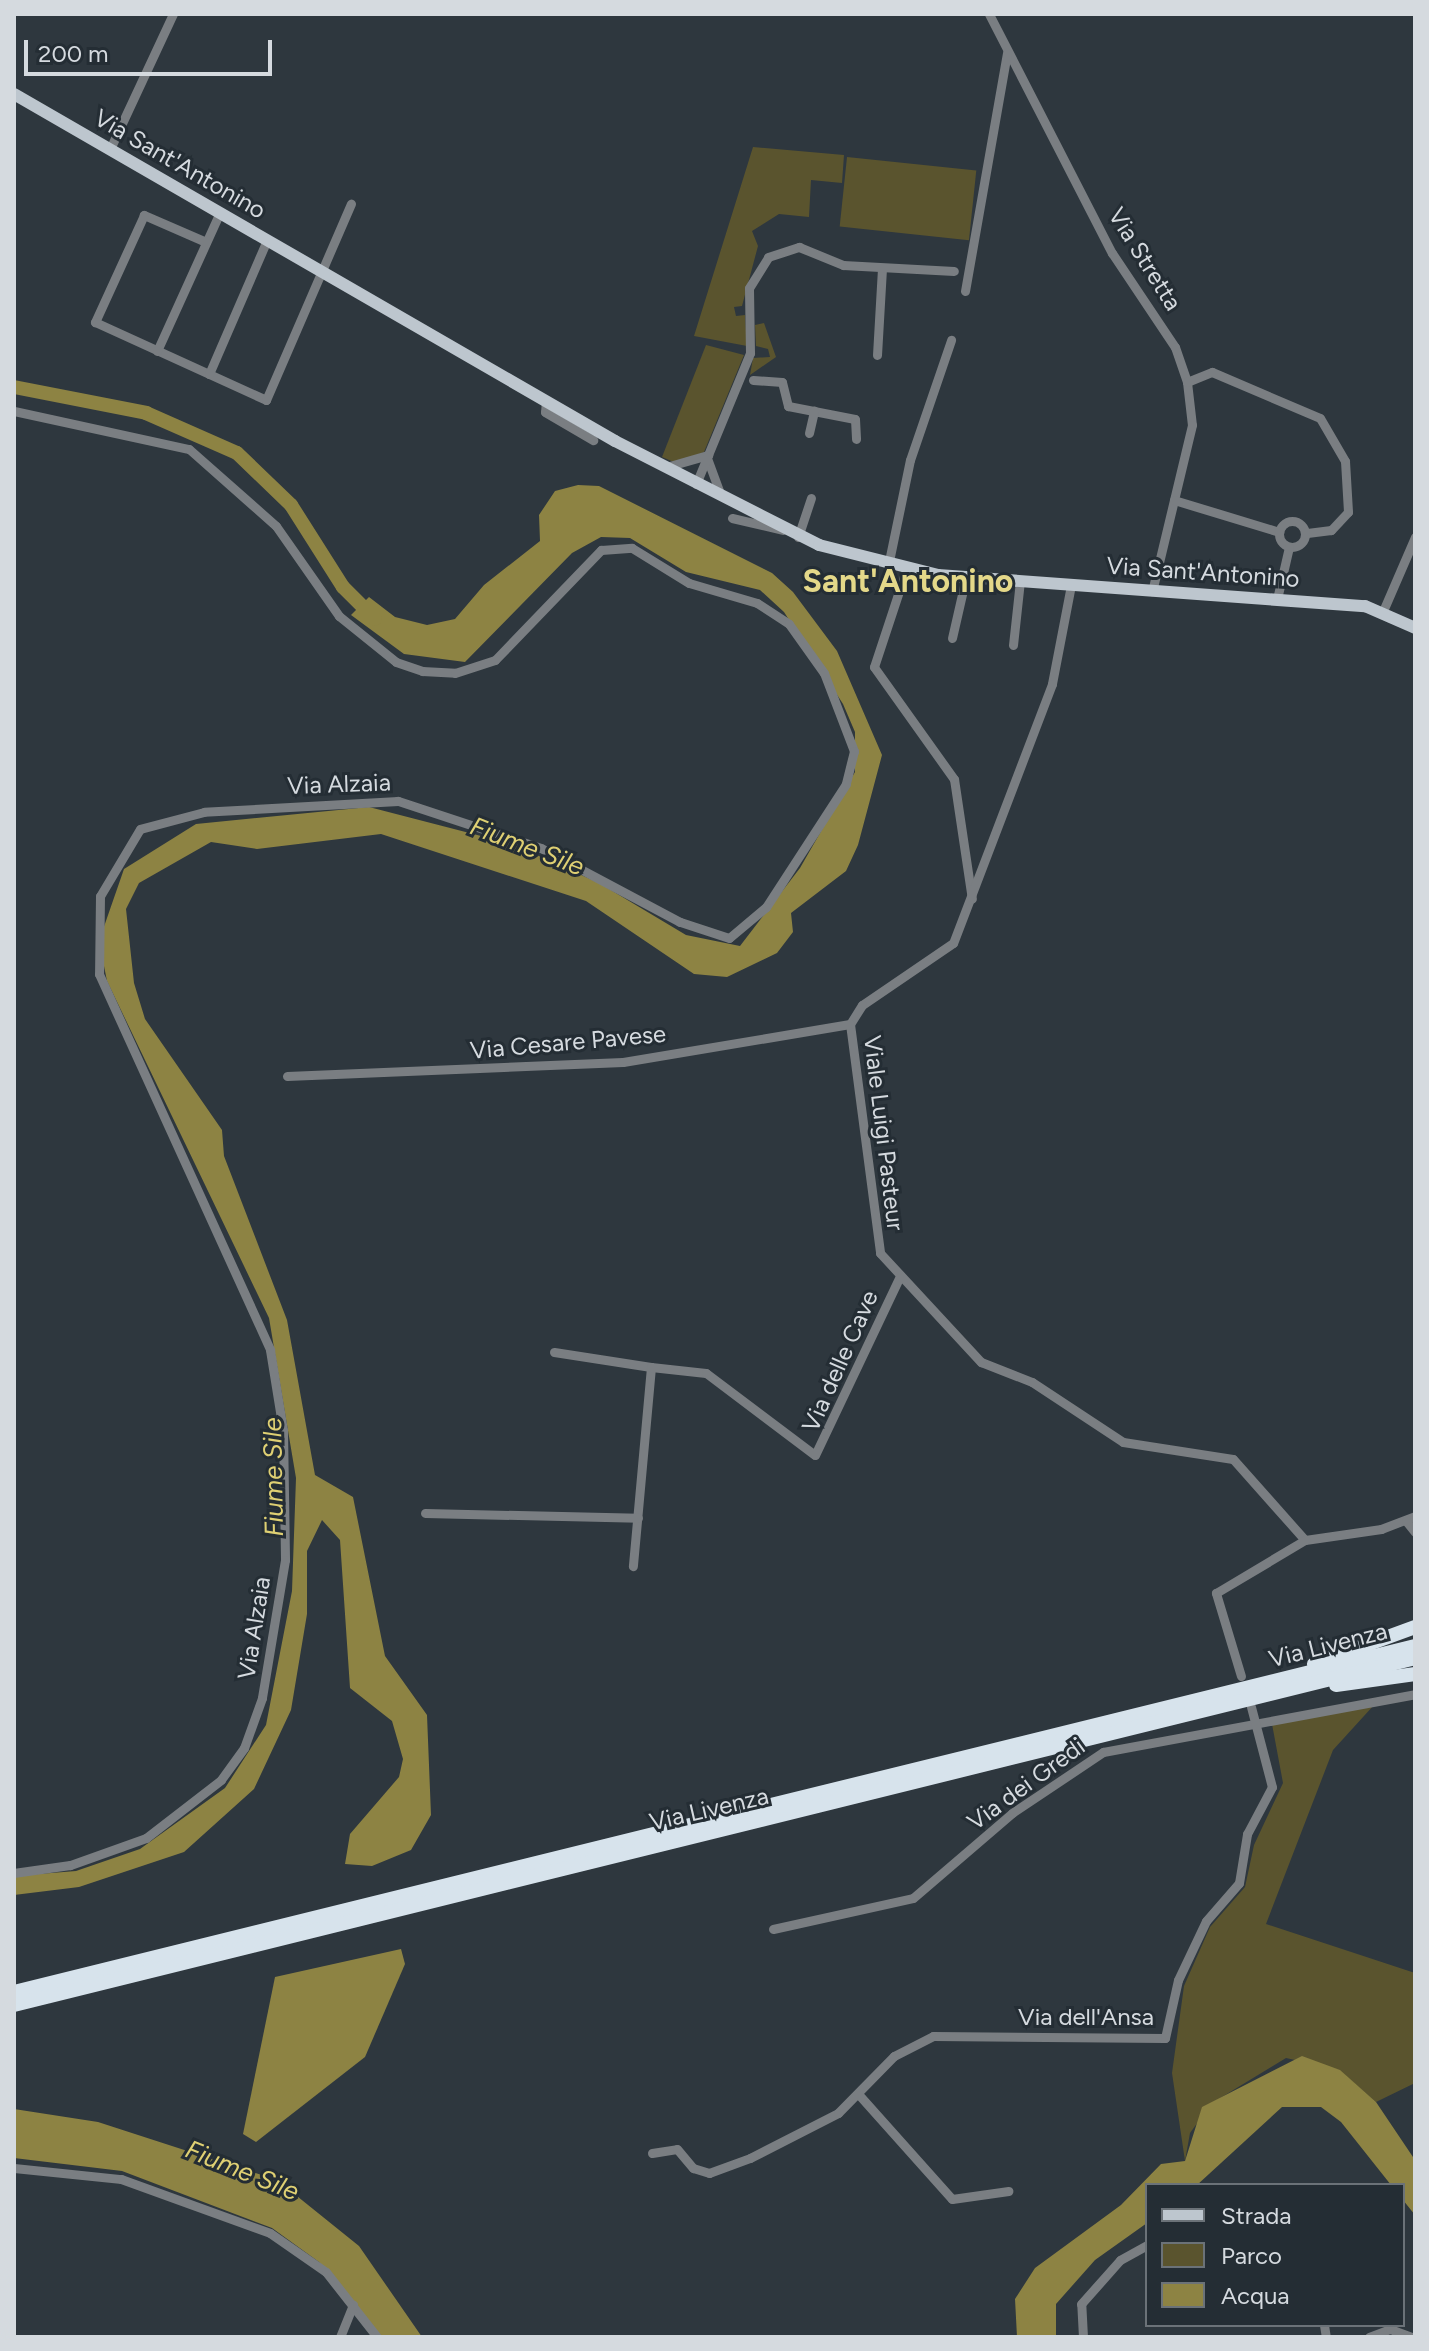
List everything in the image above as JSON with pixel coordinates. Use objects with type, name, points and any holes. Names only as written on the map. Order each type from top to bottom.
[{"type":"highway","points":[[1280,1686],[1415,1627]]},
{"type":"highway","name":"Via Livenza","points":[[14,2005],[1280,1686],[1415,1646]]},
{"type":"highway","name":"Via Livenza","points":[[14,1992],[1111,1721],[1415,1658]]},
{"type":"highway","points":[[1280,1686],[1415,1674]]},
{"type":"main road","name":"Via Sant'Antonino","points":[[14,94],[546,401],[798,537],[906,570],[1277,599],[1383,611],[1415,628]]},
{"type":"street","points":[[110,149],[173,14]]},
{"type":"street","name":"Via Stretta","points":[[989,14],[1112,253],[1175,347],[1187,382],[1192,425],[1152,591]]},
{"type":"street","points":[[965,291],[1007,53]]},
{"type":"street","points":[[206,242],[144,215],[95,322],[266,400],[351,204]]},
{"type":"street","points":[[157,351],[220,212]]},
{"type":"street","points":[[209,374],[267,240]]},
{"type":"street","points":[[696,484],[750,353],[749,288],[765,260],[799,247],[840,264],[954,271]]},
{"type":"street","points":[[877,355],[882,268]]},
{"type":"street","points":[[888,566],[910,460],[951,340]]},
{"type":"street","points":[[1187,382],[1212,372],[1320,418],[1345,461],[1348,512],[1331,530],[1305,533],[1289,547],[1277,599]]},
{"type":"street","points":[[753,380],[782,382],[788,406],[855,419],[856,439]]},
{"type":"street","name":"Via Sant'Antonino","points":[[546,401],[545,412],[593,440]]},
{"type":"street","name":"Via Alzaia","points":[[14,411],[189,449],[276,526],[339,616],[396,662],[422,671],[455,673],[495,660],[601,550],[632,548],[689,583],[757,603],[789,624],[824,673],[854,751],[846,784],[766,907],[729,938],[680,922],[541,848],[398,801],[204,812],[140,829],[100,896],[99,974],[270,1350],[283,1430],[285,1560],[262,1698],[244,1748],[221,1780],[146,1838],[70,1865],[14,1873]]},
{"type":"street","points":[[809,433],[814,411]]},
{"type":"street","points":[[664,467],[707,456]]},
{"type":"street","points":[[707,456],[722,498]]},
{"type":"street","points":[[798,537],[811,498]]},
{"type":"street","points":[[1174,500],[1279,532],[1289,547]]},
{"type":"street","name":"Via Sant'Antonino","points":[[732,518],[783,530]]},
{"type":"street","points":[[1279,532],[1291,520],[1305,533]]},
{"type":"street","points":[[1383,611],[1415,538]]},
{"type":"street","points":[[906,570],[874,667],[954,779],[972,899]]},
{"type":"street","points":[[952,638],[966,577]]},
{"type":"street","points":[[1013,645],[1020,581]]},
{"type":"street","name":"Viale Luigi Pasteur","points":[[1071,585],[1052,684],[953,943],[862,1005],[850,1024],[874,1231],[899,1278],[926,1295],[981,1362],[1032,1382],[1113,1437],[1240,1464],[1305,1540]]},
{"type":"street","name":"Via Cesare Pavese","points":[[287,1076],[595,1064],[850,1024]]},
{"type":"street","name":"Via delle Cave","points":[[554,1352],[706,1373],[815,1455],[899,1278]]},
{"type":"street","points":[[633,1566],[651,1367]]},
{"type":"street","points":[[425,1513],[638,1518]]},
{"type":"street","points":[[1241,1676],[1216,1593],[1305,1540],[1411,1518],[1415,1532]]},
{"type":"street","name":"Via dei Gredi","points":[[773,1929],[913,1898],[1012,1813],[1099,1754],[1255,1720],[1415,1694]]},
{"type":"street","name":"Via dell'Ansa","points":[[652,2153],[677,2149],[693,2168],[709,2173],[824,2122],[860,2096],[894,2056],[933,2036],[1165,2038],[1178,1980],[1210,1915],[1239,1883],[1247,1834],[1271,1791],[1251,1707]]},
{"type":"street","points":[[860,2096],[952,2199],[1008,2191]]},
{"type":"street","points":[[14,2168],[121,2179],[270,2233],[326,2272],[377,2337]]},
{"type":"street","points":[[1083,2337],[1081,2304],[1120,2260],[1145,2246]]},
{"type":"street","points":[[340,2337],[353,2305]]},
{"type":"street","points":[[1369,2337],[1390,2329],[1412,2337]]},
{"type":"green space","points":[[753,147],[844,155],[842,183],[811,180],[809,217],[779,214],[752,231],[758,246],[742,306],[734,307],[736,316],[745,315],[747,346],[694,336]]},
{"type":"green space","points":[[847,157],[976,171],[969,240],[840,227]]},
{"type":"green space","points":[[764,323],[776,357],[750,375],[753,358],[770,357],[768,349],[756,346],[755,325]]},
{"type":"green space","points":[[706,345],[744,355],[704,452],[676,463],[662,457]]},
{"type":"green space","points":[[1374,1705],[1333,1750],[1266,1924],[1415,1973],[1415,2083],[1376,2102],[1339,2070],[1286,2058],[1212,2103],[1190,2133],[1185,2161],[1172,2073],[1184,1986],[1210,1927],[1245,1887],[1254,1845],[1283,1783],[1272,1724]]},
{"type":"water","points":[[578,485],[599,486],[772,573],[793,592],[837,651],[882,755],[858,845],[846,871],[791,913],[793,932],[777,953],[727,977],[694,974],[586,901],[381,834],[257,849],[211,842],[139,883],[126,909],[134,983],[145,1019],[222,1130],[224,1156],[287,1320],[315,1475],[353,1497],[385,1656],[427,1715],[431,1815],[411,1850],[372,1866],[345,1864],[350,1834],[399,1777],[403,1759],[392,1721],[350,1688],[340,1540],[322,1520],[307,1551],[307,1614],[291,1710],[254,1789],[184,1852],[79,1887],[14,1895],[14,1876],[76,1871],[140,1849],[225,1788],[266,1725],[292,1591],[296,1478],[269,1318],[107,981],[99,941],[124,869],[196,824],[369,807],[512,844],[599,883],[686,935],[740,946],[800,868],[855,772],[855,732],[843,704],[784,612],[760,590],[686,572],[630,538],[601,537],[572,553],[465,662],[404,654],[351,615],[369,597],[395,617],[427,625],[455,619],[484,585],[540,541],[539,515],[555,491]]},
{"type":"water","points":[[401,1949],[405,1964],[365,2057],[256,2142],[243,2134],[275,1977]]},
{"type":"water","points":[[1302,2056],[1340,2070],[1376,2102],[1415,2160],[1415,2215],[1405,2202],[1405,2183],[1389,2183],[1341,2122],[1321,2107],[1282,2107],[1199,2183],[1145,2183],[1145,2224],[1095,2260],[1056,2304],[1056,2337],[1017,2337],[1015,2299],[1035,2268],[1121,2205],[1161,2164],[1185,2161],[1202,2107]]},
{"type":"water","points":[[14,2109],[98,2122],[277,2180],[359,2246],[422,2337],[380,2337],[319,2262],[272,2228],[122,2171],[14,2158]]},
{"type":"waterway","name":"Fiume Sile","points":[[14,387],[146,413],[237,453],[291,505],[343,587],[375,619]]},
{"type":"district","name":"Sant'Antonino","points":[[908,581]]}]
